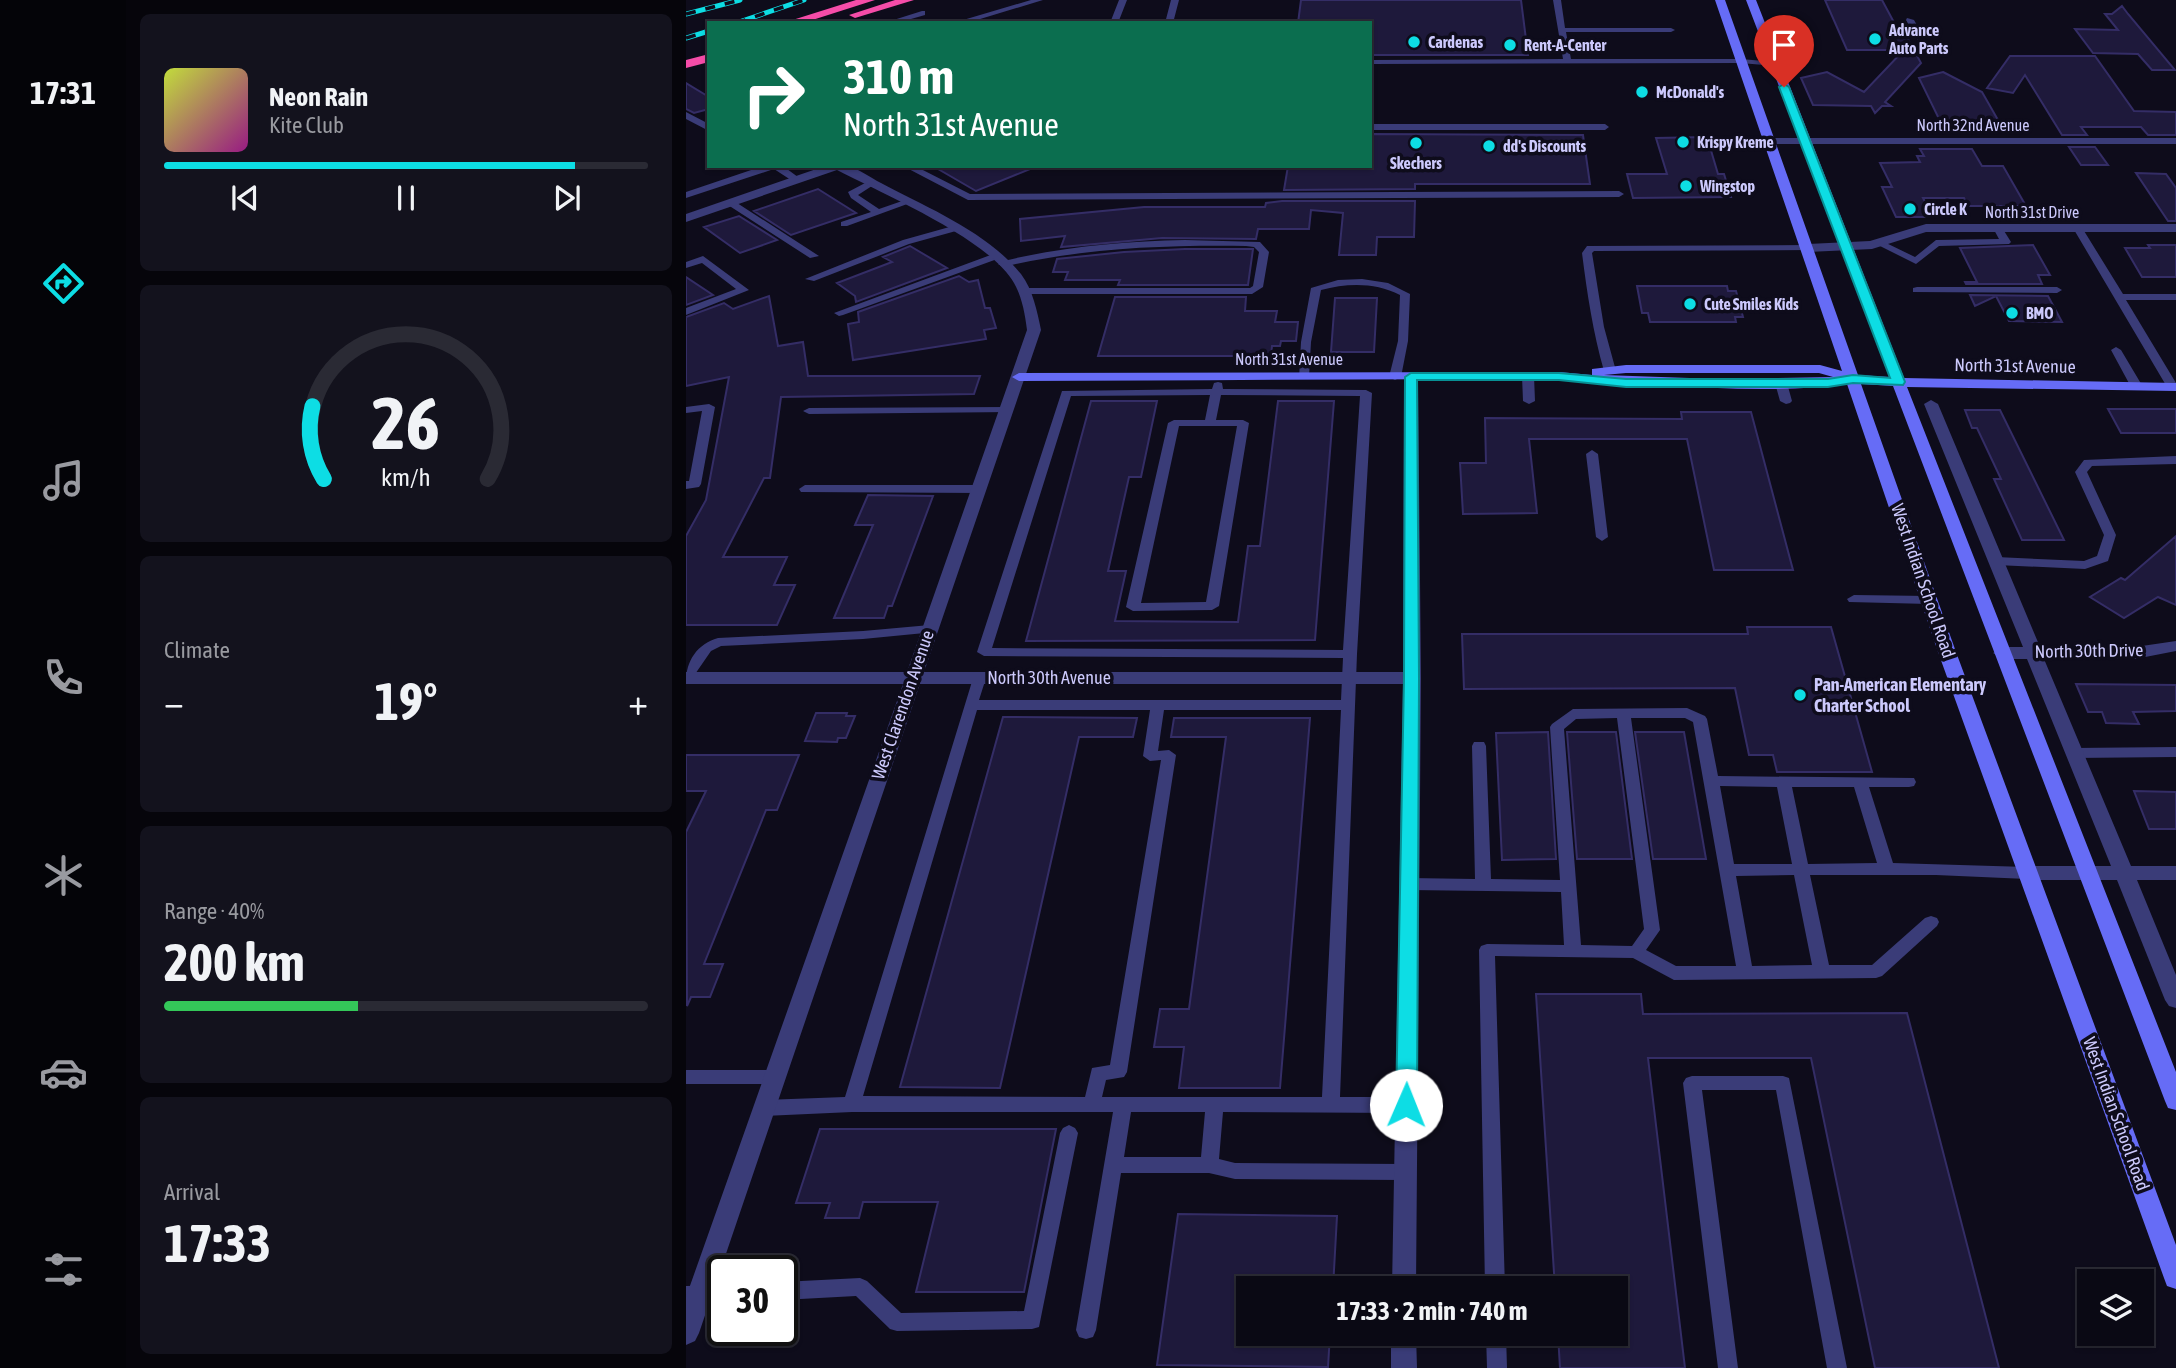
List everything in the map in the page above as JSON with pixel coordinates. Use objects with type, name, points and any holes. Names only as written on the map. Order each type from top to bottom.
[{"type":"highway","points":[[796,21],[869,0]]},
{"type":"highway","points":[[837,21],[908,0]]},
{"type":"highway","points":[[686,52],[707,46]]},
{"type":"highway","points":[[686,64],[707,59]]},
{"type":"main road","name":"West Indian School Road","points":[[1720,0],[1929,600],[2176,1279]]},
{"type":"main road","points":[[1751,0],[2176,1101]]},
{"type":"main road","name":"North 31st Avenue","points":[[1019,377],[1559,376],[1609,371],[1821,369],[1853,379]]},
{"type":"main road","name":"North 31st Avenue","points":[[1559,376],[1626,383],[1828,383],[1853,379],[2174,387]]},
{"type":"street","name":"North 32nd Avenue","points":[[1769,141],[2176,141]]},
{"type":"street","points":[[686,218],[832,168]]},
{"type":"street","name":"West Clarendon Avenue","points":[[686,1333],[693,1295],[764,1108],[1034,330],[1031,310],[1018,279],[1000,260],[953,229],[842,168]]},
{"type":"street","name":"North 31st Drive","points":[[1808,248],[1879,243],[1926,228],[2176,228]]},
{"type":"street","points":[[1403,377],[1412,678],[1404,1276]]},
{"type":"street","points":[[1931,404],[2176,1000]]},
{"type":"street","name":"North 30th Drive","points":[[2002,653],[2136,653],[2176,646]]},
{"type":"street","name":"North 30th Avenue","points":[[686,678],[1412,678]]},
{"type":"street","points":[[2027,873],[2176,873]]},
{"type":"street","points":[[1404,1346],[1404,1368]]},
{"type":"lane","points":[[977,19],[1039,0]]},
{"type":"lane","points":[[1115,21],[1123,0]]},
{"type":"lane","points":[[1170,21],[1175,0]]},
{"type":"lane","points":[[1558,0],[1567,61]]},
{"type":"lane","points":[[895,21],[922,13]]},
{"type":"lane","points":[[1910,20],[1926,48]]},
{"type":"lane","points":[[1562,30],[1671,30]]},
{"type":"lane","points":[[1372,62],[1741,61],[1775,64]]},
{"type":"lane","points":[[686,115],[707,127]]},
{"type":"lane","points":[[1372,127],[1605,127]]},
{"type":"lane","points":[[686,195],[768,168]]},
{"type":"lane","points":[[777,168],[797,180]]},
{"type":"lane","points":[[911,168],[968,197],[1619,194]]},
{"type":"lane","points":[[870,184],[853,192],[854,196],[878,212]]},
{"type":"lane","points":[[731,203],[814,256]]},
{"type":"lane","points":[[844,224],[905,203]]},
{"type":"lane","points":[[1879,243],[1916,261],[1936,243],[2006,242],[1998,228]]},
{"type":"lane","points":[[2078,228],[2174,387]]},
{"type":"lane","points":[[810,279],[906,242],[953,229]]},
{"type":"lane","points":[[839,313],[1000,260],[1144,242],[1257,244],[1264,252],[1258,287],[1252,291],[1023,291]]},
{"type":"lane","points":[[1609,371],[1589,272],[1587,253],[1591,248],[1808,248]]},
{"type":"lane","points":[[686,265],[704,259],[744,290],[686,312]]},
{"type":"lane","points":[[1303,377],[1306,342],[1317,288],[1354,282],[1386,285],[1405,294],[1403,377]]},
{"type":"lane","points":[[1917,290],[2057,290]]},
{"type":"lane","points":[[2119,297],[2176,297]]},
{"type":"lane","points":[[2116,350],[2137,387]]},
{"type":"lane","points":[[1528,376],[1529,401]]},
{"type":"lane","points":[[1079,393],[1083,377]]},
{"type":"lane","points":[[1210,423],[1220,377]]},
{"type":"lane","points":[[1331,1105],[1350,654],[1366,377]]},
{"type":"lane","points":[[1781,383],[1786,401]]},
{"type":"lane","points":[[1350,654],[984,652],[1066,393],[1366,393]]},
{"type":"lane","points":[[686,410],[709,407],[695,484],[686,485]]},
{"type":"lane","points":[[809,411],[1008,410]]},
{"type":"lane","points":[[1174,423],[1210,423],[1243,423],[1212,606],[1133,607],[1174,423]]},
{"type":"lane","points":[[1592,454],[1602,537]]},
{"type":"lane","points":[[1996,561],[2085,565],[2103,558],[2110,535],[2081,472],[2088,463],[2176,460]]},
{"type":"lane","points":[[805,489],[980,489]]},
{"type":"lane","points":[[1854,598],[1929,600]]},
{"type":"lane","points":[[686,678],[706,648],[718,642],[930,629]]},
{"type":"lane","points":[[852,1104],[864,1055],[979,678]]},
{"type":"lane","points":[[971,705],[1349,705]]},
{"type":"lane","points":[[1092,1105],[1098,1073],[1118,1072],[1121,1058],[1169,755],[1150,756],[1158,705]]},
{"type":"lane","points":[[1623,713],[1651,930],[1636,952]]},
{"type":"lane","points":[[1573,950],[1557,727],[1573,714],[1687,713],[1700,719],[1745,972]]},
{"type":"lane","points":[[1479,746],[1483,885]]},
{"type":"lane","points":[[2073,753],[2176,752]]},
{"type":"lane","points":[[1711,781],[1909,782]]},
{"type":"lane","points":[[1783,781],[1822,972]]},
{"type":"lane","points":[[1860,782],[1887,869]]},
{"type":"lane","points":[[1727,870],[1887,869],[2027,873]]},
{"type":"lane","points":[[1409,884],[1569,886]]},
{"type":"lane","points":[[1495,1276],[1487,950],[1636,952],[1674,973],[1876,971],[1931,922]]},
{"type":"lane","points":[[686,1077],[774,1077]]},
{"type":"lane","points":[[1728,1368],[1692,1083],[1783,1083],[1837,1368]]},
{"type":"lane","points":[[764,1108],[852,1104],[1406,1105]]},
{"type":"lane","points":[[1086,1330],[1123,1105]]},
{"type":"lane","points":[[1209,1165],[1215,1105]]},
{"type":"lane","points":[[798,1290],[860,1287],[897,1322],[1032,1320],[1069,1133]]},
{"type":"lane","points":[[1113,1165],[1209,1165],[1235,1171],[1406,1172]]},
{"type":"lane","points":[[1496,1346],[1497,1368]]},
{"type":"building","points":[[1301,0],[1521,0],[1528,55],[1372,55],[1372,21],[1298,21]]},
{"type":"building","points":[[1825,0],[1882,0],[1897,28],[1902,28],[1921,63],[1885,102],[1891,106],[1882,106],[1875,113],[1871,106],[1813,105],[1801,78],[1827,72],[1864,92],[1904,50],[1847,50]]},
{"type":"building","points":[[2122,6],[2175,70],[2152,70],[2138,54],[2093,53],[2075,29],[2118,30],[2105,14],[2112,14]]},
{"type":"building","points":[[2010,56],[2095,56],[2134,111],[2176,112],[2176,135],[2148,135],[2141,127],[2081,127],[2087,135],[2062,135],[2025,75],[2013,93],[1987,88]]},
{"type":"building","points":[[1943,72],[1982,92],[2002,127],[1943,127],[1919,78]]},
{"type":"building","points":[[686,83],[707,96],[707,110],[694,113],[686,109]]},
{"type":"building","points":[[1372,134],[1583,135],[1590,184],[1415,184],[1415,189],[1284,190],[1288,168],[1372,168]]},
{"type":"building","points":[[1707,137],[1718,174],[1724,174],[1731,197],[1633,198],[1627,174],[1667,174],[1656,138]]},
{"type":"building","points":[[2069,147],[2095,147],[2108,165],[2081,165]]},
{"type":"building","points":[[1920,149],[1972,149],[1982,166],[2003,166],[2026,206],[1968,206],[1964,198],[1923,198],[1933,217],[1896,217],[1882,187],[1892,187],[1880,163],[1920,162],[1917,156],[1924,156]]},
{"type":"building","points":[[936,168],[1033,168],[976,191]]},
{"type":"building","points":[[2136,173],[2166,174],[2176,188],[2176,221],[2168,221]]},
{"type":"building","points":[[818,189],[856,213],[791,235],[754,211]]},
{"type":"building","points":[[1415,201],[1414,237],[1377,237],[1376,255],[1339,255],[1343,213],[1311,210],[1309,229],[1258,229],[1256,239],[1162,238],[1061,247],[1065,236],[1021,241],[1020,219],[1144,207],[1265,207],[1266,203]]},
{"type":"building","points":[[739,216],[777,240],[740,253],[704,227]]},
{"type":"building","points":[[2033,245],[2050,275],[2038,275],[2042,284],[1966,284],[1965,282],[1977,282],[1960,248]]},
{"type":"building","points":[[2148,245],[2176,245],[2176,277],[2142,277],[2125,248],[2150,248]]},
{"type":"building","points":[[910,246],[947,268],[856,302],[855,296],[837,283],[892,262],[883,257]]},
{"type":"building","points":[[1185,249],[1253,249],[1248,285],[1118,285],[1120,280],[1065,280],[1068,272],[1053,272],[1057,259]]},
{"type":"building","points":[[959,276],[969,282],[978,280],[985,308],[990,308],[996,328],[984,330],[986,339],[853,360],[848,324],[859,322],[858,312]]},
{"type":"building","points":[[686,277],[713,295],[686,305]]},
{"type":"building","name":"Cute Smiles Kids","points":[[1637,286],[1727,286],[1728,291],[1736,291],[1743,317],[1735,317],[1736,322],[1650,322],[1648,313],[1642,313]]},
{"type":"building","points":[[1970,295],[2048,296],[2062,322],[2009,321],[1996,296],[1975,306]]},
{"type":"building","points":[[769,296],[778,346],[803,342],[808,376],[980,376],[974,394],[781,397],[770,478],[764,478],[723,557],[787,557],[774,585],[795,585],[777,625],[686,625],[686,536],[706,500],[729,377],[686,386],[686,317],[724,303],[733,309]]},
{"type":"building","points":[[1115,297],[1246,297],[1245,311],[1277,311],[1275,322],[1298,322],[1296,341],[1281,341],[1280,346],[1272,346],[1271,356],[1098,356]]},
{"type":"building","points":[[1335,298],[1377,298],[1374,352],[1331,352]]},
{"type":"building","points":[[1091,401],[1157,401],[1141,477],[1129,477],[1108,571],[1126,571],[1115,621],[1238,622],[1248,546],[1260,546],[1278,401],[1334,401],[1315,640],[1026,641]]},
{"type":"building","points":[[2108,409],[2176,409],[2176,433],[2121,433]]},
{"type":"building","points":[[1965,410],[2000,410],[2064,540],[2022,540],[1994,479],[2001,479],[1977,428],[1972,428]]},
{"type":"building","points":[[1681,412],[1751,412],[1793,570],[1714,570],[1687,439],[1529,439],[1537,513],[1463,514],[1460,463],[1486,463],[1485,418],[1682,419]]},
{"type":"building","points":[[868,495],[933,496],[892,606],[888,606],[884,618],[834,618],[873,525],[855,525]]},
{"type":"building","points":[[2176,536],[2176,605],[2158,597],[2124,618],[2090,597],[2121,578],[2125,580]]},
{"type":"building","points":[[1747,627],[1831,627],[1872,772],[1777,772],[1773,755],[1749,755],[1735,688],[1464,689],[1462,634],[1748,634]]},
{"type":"building","points":[[2076,684],[2176,685],[2176,711],[2133,712],[2139,724],[2106,723],[2102,712],[2088,712]]},
{"type":"building","points":[[816,713],[847,713],[846,716],[855,716],[846,738],[838,738],[837,742],[805,741]]},
{"type":"building","points":[[1003,717],[1137,718],[1133,737],[1079,737],[1000,1088],[900,1087]]},
{"type":"building","points":[[1174,718],[1310,718],[1280,1088],[1179,1088],[1184,1047],[1154,1047],[1160,1009],[1189,1009],[1226,737],[1171,737]]},
{"type":"building","points":[[1548,732],[1556,859],[1502,860],[1496,733]]},
{"type":"building","points":[[1567,732],[1616,732],[1632,859],[1577,859]]},
{"type":"building","points":[[1635,732],[1684,732],[1706,859],[1653,859]]},
{"type":"building","points":[[686,755],[799,755],[777,810],[766,810],[704,964],[723,964],[710,997],[691,997],[687,1006],[686,832],[706,791],[686,791]]},
{"type":"building","points":[[2134,791],[2176,792],[2176,829],[2149,829]]},
{"type":"building","points":[[1536,994],[1641,994],[1643,1014],[1907,1013],[1999,1368],[1875,1368],[1811,1058],[1648,1058],[1685,1368],[1560,1368],[1559,1346],[1628,1346],[1628,1276],[1554,1276]]},
{"type":"building","points":[[820,1129],[1056,1129],[1024,1292],[916,1292],[938,1202],[863,1202],[859,1218],[825,1218],[830,1203],[796,1203]]},
{"type":"building","points":[[1178,1214],[1337,1216],[1334,1276],[1236,1276],[1236,1346],[1329,1346],[1328,1367],[1157,1365]]},
{"type":"railway","points":[[686,14],[740,0]]},
{"type":"railway","points":[[742,21],[804,0]]},
{"type":"railway","points":[[686,38],[707,32]]},
{"type":"place","name":"Advance Auto Parts","points":[[1875,39]]},
{"type":"place","name":"Cardenas","points":[[1414,42]]},
{"type":"place","name":"Rent-A-Center","points":[[1510,45]]},
{"type":"place","name":"McDonald's","points":[[1642,92]]},
{"type":"place","name":"Krispy Kreme","points":[[1683,142]]},
{"type":"place","name":"Skechers","points":[[1416,143]]},
{"type":"place","name":"dd's Discounts","points":[[1489,146]]},
{"type":"place","name":"Wingstop","points":[[1686,186]]},
{"type":"place","name":"Circle K","points":[[1910,209]]},
{"type":"place","name":"Cute Smiles Kids","points":[[1690,304]]},
{"type":"place","name":"BMO","points":[[2012,313]]},
{"type":"place","name":"Pan-American Elementary Charter School","points":[[1800,695]]},
{"type":"route","points":[[1406,1105],[1412,678],[1411,377],[1559,376],[1626,383],[1828,383],[1853,379],[1898,382],[1784,87]]}]
